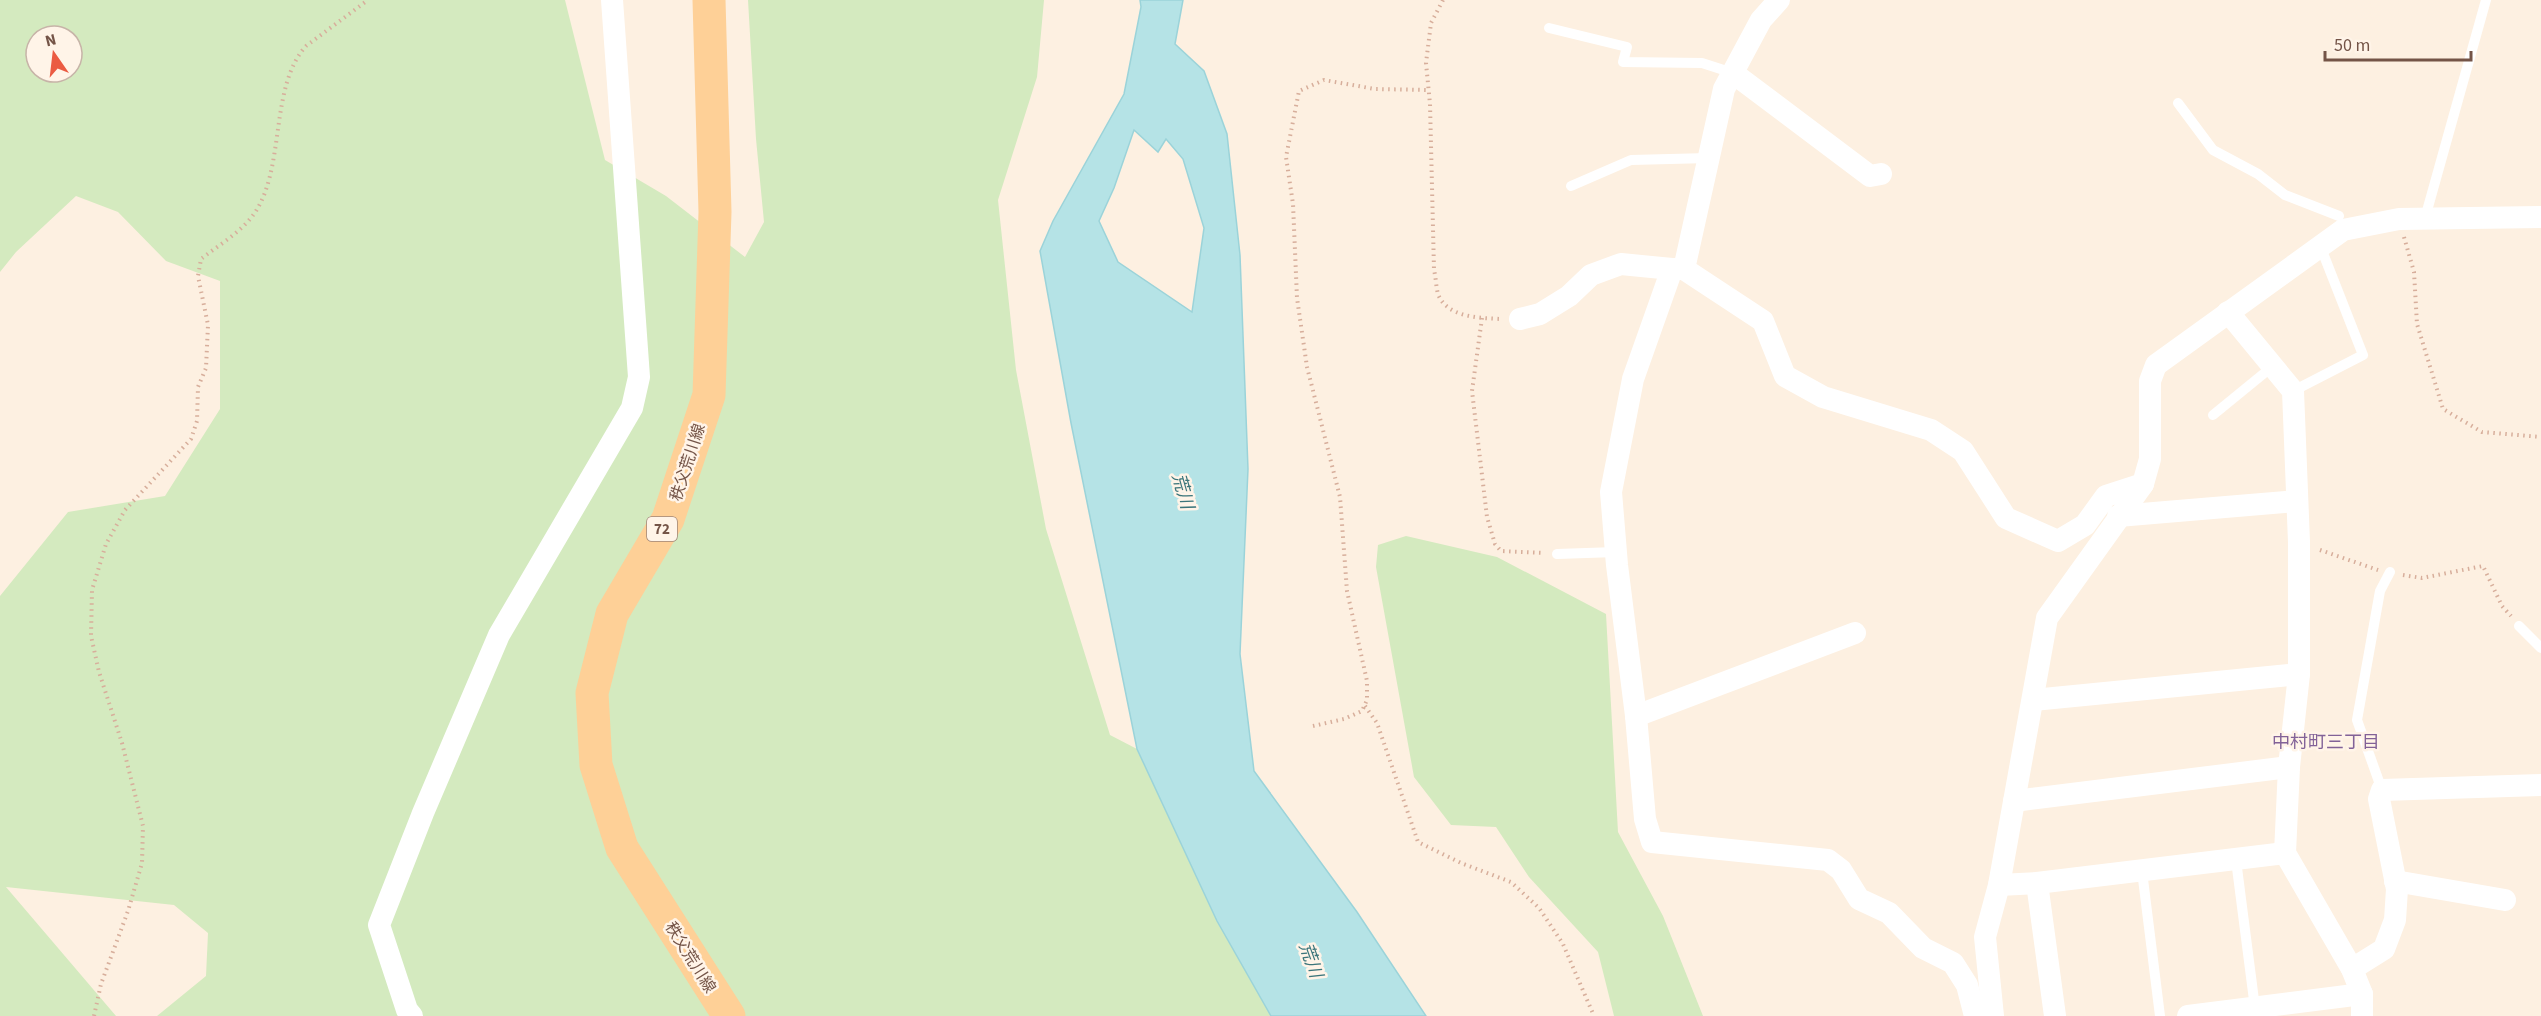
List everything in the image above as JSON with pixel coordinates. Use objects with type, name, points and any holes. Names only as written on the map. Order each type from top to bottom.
[{"type":"main road","name":"秩父荒川線","points":[[709,0],[715,212],[709,396],[668,519],[612,614],[592,693],[596,765],[622,848],[729,1016]]},
{"type":"street","points":[[412,1016],[407,1010],[379,925],[423,813],[500,635],[632,408],[639,377],[612,0]]},
{"type":"street","points":[[1779,0],[1761,20],[1724,89],[1709,158],[1678,269],[1633,379],[1611,492],[1645,819],[1652,842],[1828,860],[1841,870],[1859,899],[1889,913],[1923,948],[1953,963],[1966,985],[1975,1016]]},
{"type":"street","points":[[1733,72],[1870,176],[1881,174]]},
{"type":"street","points":[[1993,1016],[1985,937],[1999,885],[2047,618],[2143,484],[2150,459],[2150,381],[2156,365],[2343,230],[2399,219],[2541,217]]},
{"type":"street","points":[[1520,319],[1540,314],[1569,296],[1591,275],[1621,264],[1678,269],[1763,321],[1785,376],[1823,397],[1931,430],[1963,451],[2006,518],[2058,541],[2085,525],[2106,496],[2143,484]]},
{"type":"street","points":[[2188,1016],[2255,1008],[2362,1005],[2352,969],[2285,853],[2289,767],[2299,674],[2299,542],[2293,391],[2228,312]]},
{"type":"street","points":[[2118,516],[2296,501]]},
{"type":"street","points":[[1636,716],[1855,633]]},
{"type":"street","points":[[2033,700],[2299,674]]},
{"type":"street","points":[[2014,801],[2289,767]]},
{"type":"street","points":[[2352,969],[2384,949],[2395,920],[2397,889],[2379,799],[2382,790],[2541,785]]},
{"type":"street","points":[[1999,885],[2037,883],[2285,853]]},
{"type":"street","points":[[2395,881],[2505,900]]},
{"type":"street","points":[[2037,883],[2055,1016]]},
{"type":"lane","points":[[2425,218],[2486,0]]},
{"type":"lane","points":[[1549,28],[1627,47],[1623,62],[1702,63],[1733,72]]},
{"type":"lane","points":[[2178,103],[2214,150],[2258,174],[2285,195],[2339,216]]},
{"type":"lane","points":[[1571,186],[1631,160],[1709,158]]},
{"type":"lane","points":[[2293,391],[2362,355],[2321,248]]},
{"type":"lane","points":[[2213,415],[2273,366]]},
{"type":"lane","points":[[1557,554],[1616,552]]},
{"type":"lane","points":[[2382,790],[2357,720],[2380,591],[2390,572]]},
{"type":"lane","points":[[2519,626],[2541,648]]},
{"type":"lane","points":[[2236,860],[2255,1008]]},
{"type":"lane","points":[[2142,871],[2160,1016]]},
{"type":"path","points":[[94,1016],[100,984],[128,911],[142,863],[143,826],[91,636],[90,603],[94,581],[106,544],[125,510],[191,439],[197,421],[198,387],[206,368],[208,325],[198,276],[201,258],[247,223],[260,203],[274,153],[289,77],[299,54],[368,0]]},
{"type":"path","points":[[1443,0],[1431,23],[1426,63],[1429,90],[1434,270],[1439,296],[1452,310],[1473,318],[1520,319]]},
{"type":"path","points":[[1313,726],[1362,711],[1365,705],[1367,681],[1347,591],[1340,497],[1307,367],[1297,298],[1293,204],[1286,157],[1299,91],[1324,80],[1375,89],[1429,90]]},
{"type":"path","points":[[2399,219],[2414,272],[2417,324],[2443,409],[2482,432],[2541,437]]},
{"type":"path","points":[[1482,318],[1472,391],[1488,517],[1495,544],[1501,552],[1557,554]]},
{"type":"path","points":[[2299,542],[2390,572],[2422,578],[2482,566],[2502,606],[2519,626]]},
{"type":"path","points":[[1365,705],[1377,723],[1418,842],[1461,863],[1511,882],[1539,908],[1563,944],[1594,1016]]},
{"type":"green space","points":[[0,0],[565,0],[605,160],[666,196],[745,257],[764,222],[756,139],[748,0],[1044,0],[1037,77],[998,200],[1016,370],[1046,529],[1110,735],[1137,749],[1217,921],[1271,1016],[157,1016],[206,976],[208,933],[174,905],[6,887],[116,1016],[0,1016],[0,596],[68,512],[165,496],[220,409],[220,281],[166,261],[118,212],[76,196],[16,252],[0,272]]},
{"type":"green space","points":[[1406,536],[1497,557],[1606,614],[1618,832],[1663,916],[1703,1016],[1614,1016],[1598,952],[1529,877],[1496,827],[1451,825],[1414,777],[1376,567],[1378,545]]},
{"type":"water","name":"荒川","points":[[1140,0],[1183,0],[1175,44],[1204,71],[1227,134],[1240,255],[1248,469],[1240,654],[1254,771],[1357,912],[1426,1016],[1271,1016],[1217,921],[1137,749],[1071,423],[1040,251],[1053,221],[1124,94],[1141,7]],"holes":[[[1134,130],[1158,152],[1166,139],[1183,159],[1204,228],[1192,312],[1118,262],[1099,221],[1114,188]]]},
{"type":"district","name":"中村町三丁目","points":[[2326,742]]}]
